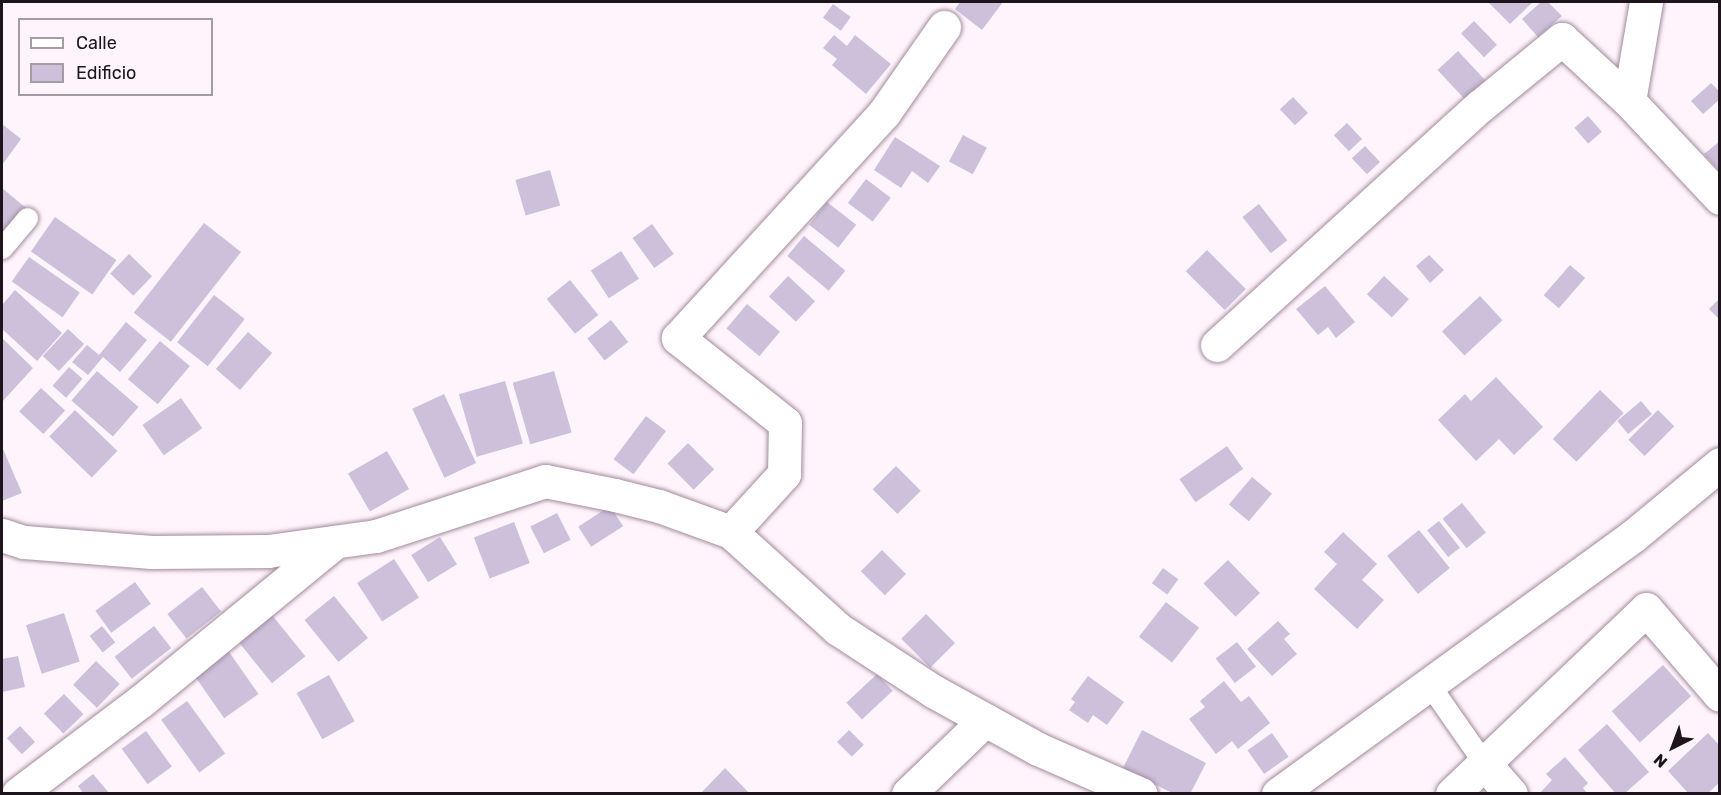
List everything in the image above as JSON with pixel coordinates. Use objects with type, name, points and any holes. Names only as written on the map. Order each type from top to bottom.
[{"type":"street","points":[[1629,101],[1646,2]]},
{"type":"street","points":[[731,532],[784,474],[785,423],[678,338],[884,113],[944,27]]},
{"type":"street","points":[[1217,345],[1480,106],[1562,39],[1629,101],[1719,198]]},
{"type":"street","points":[[1278,794],[1633,536],[1719,464]]},
{"type":"street","points":[[2,535],[24,542],[152,552],[268,551],[376,536],[545,481],[659,506],[731,532],[838,629],[985,720],[1038,749],[1141,794]]},
{"type":"street","points":[[18,794],[141,701],[335,542]]},
{"type":"street","points":[[1452,794],[1646,609],[1719,695]]},
{"type":"street","points":[[908,794],[985,720]]},
{"type":"street","points":[[1484,763],[1511,794]]},
{"type":"lane","points":[[2,248],[27,218]]},
{"type":"lane","points":[[1429,684],[1484,763]]},
{"type":"building","points":[[960,2],[1003,2],[982,30],[955,9]]},
{"type":"building","points":[[1488,2],[1533,2],[1510,24]]},
{"type":"building","points":[[1541,2],[1548,2],[1562,16],[1538,37],[1522,19]]},
{"type":"building","points":[[833,4],[851,17],[841,31],[823,18]]},
{"type":"building","points":[[1474,21],[1497,45],[1484,57],[1461,34]]},
{"type":"building","points":[[834,35],[847,46],[855,35],[891,64],[866,94],[832,65],[837,59],[823,48]]},
{"type":"building","points":[[1458,51],[1485,80],[1465,99],[1438,70]]},
{"type":"building","points":[[1711,83],[1720,92],[1720,99],[1703,114],[1691,101]]},
{"type":"building","points":[[1293,97],[1308,113],[1295,125],[1280,109]]},
{"type":"building","points":[[1588,116],[1602,132],[1588,144],[1574,128]]},
{"type":"building","points":[[1347,123],[1362,139],[1349,151],[1334,135]]},
{"type":"building","points":[[2,124],[21,139],[2,165]]},
{"type":"building","points":[[963,135],[987,148],[973,174],[949,161]]},
{"type":"building","points":[[895,137],[940,166],[928,183],[912,171],[901,188],[874,170]]},
{"type":"building","points":[[1720,141],[1720,172],[1704,154]]},
{"type":"building","points":[[1365,146],[1380,162],[1367,174],[1352,158]]},
{"type":"building","points":[[550,170],[560,206],[526,215],[515,180]]},
{"type":"building","points":[[866,179],[891,198],[873,222],[848,203]]},
{"type":"building","points":[[2,188],[26,208],[2,237]]},
{"type":"building","points":[[827,202],[856,225],[838,248],[809,225]]},
{"type":"building","points":[[1259,204],[1287,240],[1271,253],[1242,217]]},
{"type":"building","points":[[55,217],[116,260],[92,294],[31,251]]},
{"type":"building","points":[[204,223],[241,252],[171,342],[134,313]]},
{"type":"building","points":[[652,224],[674,254],[654,268],[633,238]]},
{"type":"building","points":[[804,236],[845,271],[829,291],[787,256]]},
{"type":"building","points":[[1207,250],[1246,289],[1225,310],[1186,271]]},
{"type":"building","points":[[621,251],[639,279],[609,298],[591,271]]},
{"type":"building","points":[[129,254],[152,276],[133,296],[110,273]]},
{"type":"building","points":[[1429,255],[1444,270],[1430,283],[1416,266]]},
{"type":"building","points":[[29,257],[80,293],[63,317],[12,282]]},
{"type":"building","points":[[1570,265],[1585,278],[1559,308],[1544,295]]},
{"type":"building","points":[[788,276],[815,301],[796,322],[769,296]]},
{"type":"building","points":[[1384,276],[1409,299],[1392,317],[1367,294]]},
{"type":"building","points":[[570,280],[598,315],[575,334],[547,299]]},
{"type":"building","points":[[1325,286],[1355,322],[1336,338],[1328,327],[1318,335],[1296,309]]},
{"type":"building","points":[[15,290],[62,333],[37,361],[2,329],[2,305]]},
{"type":"building","points":[[214,295],[245,319],[208,366],[177,342]]},
{"type":"building","points":[[1480,296],[1503,320],[1464,356],[1442,331]]},
{"type":"building","points":[[1720,298],[1720,320],[1709,309]]},
{"type":"building","points":[[747,304],[780,332],[759,356],[726,329]]},
{"type":"building","points":[[611,320],[628,342],[605,361],[587,338]]},
{"type":"building","points":[[126,322],[147,340],[120,372],[103,357],[88,375],[72,362],[87,345],[99,355]]},
{"type":"building","points":[[68,329],[84,344],[59,371],[43,356]]},
{"type":"building","points":[[248,332],[272,353],[240,390],[216,369]]},
{"type":"building","points":[[2,338],[33,368],[2,402]]},
{"type":"building","points":[[160,341],[190,366],[158,404],[128,379]]},
{"type":"building","points":[[69,367],[83,379],[66,398],[53,386]]},
{"type":"building","points":[[97,371],[139,407],[113,437],[71,400]]},
{"type":"building","points":[[554,371],[572,433],[530,444],[513,383]]},
{"type":"building","points":[[1496,377],[1543,427],[1514,455],[1499,439],[1476,461],[1438,420],[1465,394],[1471,401]]},
{"type":"building","points":[[505,381],[523,443],[477,457],[459,394]]},
{"type":"building","points":[[41,388],[65,411],[43,434],[19,411]]},
{"type":"building","points":[[1600,390],[1624,413],[1577,462],[1553,439]]},
{"type":"building","points":[[444,394],[476,463],[444,478],[412,409]]},
{"type":"building","points":[[181,398],[202,428],[164,455],[142,425]]},
{"type":"building","points":[[1641,401],[1652,414],[1628,434],[1617,421]]},
{"type":"building","points":[[75,410],[117,451],[92,478],[49,437]]},
{"type":"building","points":[[1658,410],[1674,426],[1645,456],[1628,440]]},
{"type":"building","points":[[646,416],[666,431],[633,474],[614,459]]},
{"type":"building","points":[[688,443],[714,469],[694,490],[667,464]]},
{"type":"building","points":[[1227,446],[1243,469],[1196,502],[1179,479]]},
{"type":"building","points":[[2,450],[22,493],[2,501]]},
{"type":"building","points":[[387,451],[409,489],[370,512],[348,474]]},
{"type":"building","points":[[896,466],[921,491],[897,514],[873,489]]},
{"type":"building","points":[[1252,477],[1272,494],[1249,521],[1229,505]]},
{"type":"building","points":[[1462,503],[1486,533],[1466,548],[1443,519]]},
{"type":"building","points":[[610,506],[623,526],[591,547],[578,527]]},
{"type":"building","points":[[557,513],[571,540],[544,553],[530,527]]},
{"type":"building","points":[[1439,521],[1460,548],[1448,557],[1427,530]]},
{"type":"building","points":[[514,522],[530,563],[490,578],[474,537]]},
{"type":"building","points":[[1419,530],[1450,568],[1418,594],[1387,556]]},
{"type":"building","points":[[1343,532],[1377,564],[1362,580],[1384,600],[1357,629],[1314,589],[1337,564],[1324,552]]},
{"type":"building","points":[[440,537],[457,564],[428,582],[411,555]]},
{"type":"building","points":[[882,550],[906,574],[885,595],[861,571]]},
{"type":"building","points":[[394,559],[419,598],[382,622],[357,583]]},
{"type":"building","points":[[1228,560],[1260,593],[1235,617],[1204,584]]},
{"type":"building","points":[[1163,568],[1178,579],[1167,595],[1152,583]]},
{"type":"building","points":[[135,582],[151,604],[111,633],[95,611]]},
{"type":"building","points":[[202,587],[221,611],[186,639],[167,614]]},
{"type":"building","points":[[334,596],[368,638],[338,662],[304,620]]},
{"type":"building","points":[[1166,602],[1199,628],[1172,663],[1139,637]]},
{"type":"building","points":[[64,613],[80,662],[42,674],[26,625]]},
{"type":"building","points":[[926,614],[955,643],[930,668],[901,639]]},
{"type":"building","points":[[272,615],[305,656],[272,683],[239,642]]},
{"type":"building","points":[[1278,621],[1290,634],[1284,639],[1297,654],[1272,676],[1247,649]]},
{"type":"building","points":[[102,626],[115,642],[103,652],[90,636]]},
{"type":"building","points":[[154,626],[171,648],[132,679],[115,657]]},
{"type":"building","points":[[1237,642],[1256,666],[1235,683],[1216,659]]},
{"type":"building","points":[[227,649],[259,694],[224,718],[193,673]]},
{"type":"building","points":[[18,656],[25,687],[2,692],[2,659]]},
{"type":"building","points":[[96,661],[120,684],[97,708],[73,685]]},
{"type":"building","points":[[1663,665],[1691,696],[1640,742],[1612,711]]},
{"type":"building","points":[[877,674],[893,691],[862,719],[846,703]]},
{"type":"building","points":[[329,675],[355,721],[322,739],[297,693]]},
{"type":"building","points":[[1088,676],[1124,702],[1107,725],[1093,715],[1088,723],[1069,710],[1075,702],[1071,699]]},
{"type":"building","points":[[1224,681],[1241,702],[1249,696],[1270,723],[1238,749],[1232,741],[1216,754],[1189,719],[1205,707],[1200,701]]},
{"type":"building","points":[[64,694],[83,714],[63,734],[44,713]]},
{"type":"building","points":[[187,701],[225,754],[199,772],[161,720]]},
{"type":"building","points":[[1607,724],[1649,772],[1624,794],[1616,794],[1578,750]]},
{"type":"building","points":[[20,726],[35,742],[22,754],[7,738]]},
{"type":"building","points":[[849,730],[864,745],[852,757],[837,742]]},
{"type":"building","points":[[1142,730],[1206,763],[1190,794],[1174,794],[1123,768]]},
{"type":"building","points":[[146,731],[172,767],[148,784],[122,749]]},
{"type":"building","points":[[1272,733],[1289,757],[1264,774],[1247,750]]},
{"type":"building","points":[[1708,733],[1720,746],[1720,782],[1707,794],[1689,794],[1668,771]]},
{"type":"building","points":[[1565,757],[1588,783],[1583,788],[1588,794],[1539,794],[1552,780],[1546,774]]},
{"type":"building","points":[[725,768],[750,794],[702,792]]},
{"type":"building","points":[[93,774],[110,794],[84,794],[78,786]]}]
